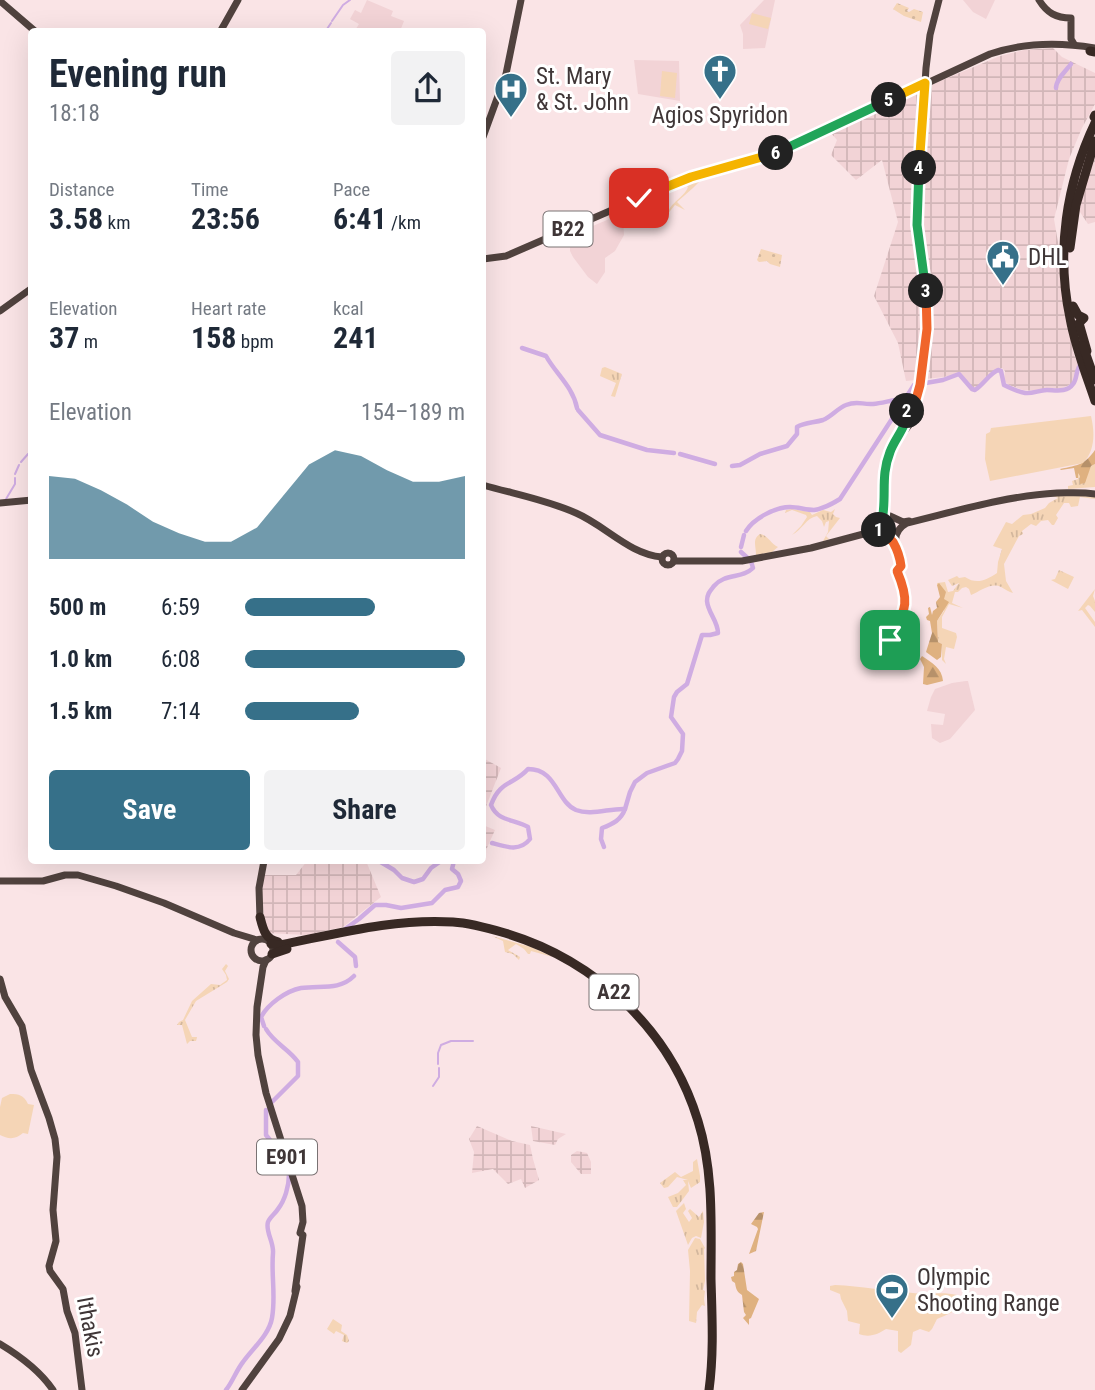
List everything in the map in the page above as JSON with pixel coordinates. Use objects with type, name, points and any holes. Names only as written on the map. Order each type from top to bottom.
[{"type":"highway","points":[[1095,116],[1078,158],[1064,248],[1071,303],[1078,315],[1084,318],[1079,323],[1095,401]]},
{"type":"highway","points":[[1095,123],[1081,157],[1072,199],[1069,316],[1089,370],[1095,411]]},
{"type":"highway","points":[[1072,199],[1095,134]]},
{"type":"highway","points":[[1070,248],[1074,210],[1095,141]]},
{"type":"highway","points":[[1072,199],[1090,157]]},
{"type":"highway","points":[[260,917],[266,935],[277,942],[394,922],[429,920],[453,923]]},
{"type":"highway","name":"A22","points":[[261,942],[280,946],[398,923],[453,923],[495,930],[546,947],[583,968],[615,993],[645,1023],[673,1063],[691,1100],[703,1142],[708,1175],[712,1339],[708,1390]]},
{"type":"highway","name":"A22","points":[[266,958],[309,943],[389,927],[453,923]]},
{"type":"main road","points":[[224,28],[239,0]]},
{"type":"main road","points":[[486,129],[503,83],[521,0]]},
{"type":"main road","points":[[922,383],[928,317],[917,217],[926,70],[930,35],[939,0]]},
{"type":"main road","points":[[1040,0],[1052,15],[1070,21]]},
{"type":"main road","points":[[3,5],[29,28]]},
{"type":"main road","points":[[1065,44],[1069,40],[1070,21]]},
{"type":"main road","points":[[1070,21],[1071,41],[1075,45]]},
{"type":"main road","points":[[900,560],[892,541],[883,535],[880,522],[886,465],[904,426],[910,419],[919,417],[914,409],[922,383],[930,311],[920,223],[924,98],[937,79],[1007,48],[1065,44],[1094,51]]},
{"type":"main road","points":[[636,201],[691,177],[783,150],[990,56],[1006,51],[1048,46],[1094,51]]},
{"type":"main road","points":[[926,70],[937,79]]},
{"type":"main road","points":[[914,90],[926,70]]},
{"type":"main road","points":[[914,90],[924,98]]},
{"type":"main road","points":[[636,201],[692,179],[777,155],[871,110]]},
{"type":"main road","points":[[923,139],[932,134]]},
{"type":"main road","points":[[920,183],[928,176],[921,165]]},
{"type":"main road","name":"B22","points":[[486,259],[506,256],[636,201]]},
{"type":"main road","points":[[0,312],[28,293]]},
{"type":"main road","points":[[890,640],[906,606],[897,571],[901,566],[895,542],[899,524],[886,507],[886,483],[889,466],[910,419]]},
{"type":"main road","points":[[486,488],[574,512],[635,549],[662,558],[669,553],[674,560],[758,557],[871,531],[880,522],[894,518],[903,522],[1015,494],[1095,491]]},
{"type":"main road","points":[[871,531],[889,537],[907,523],[1003,499],[1095,491]]},
{"type":"main road","points":[[0,502],[28,499]]},
{"type":"main road","points":[[261,864],[257,889],[261,942]]},
{"type":"main road","points":[[262,864],[261,942],[251,953],[266,958]]},
{"type":"main road","points":[[0,881],[43,881],[65,875],[78,875],[131,891],[273,947],[260,967],[253,1017],[255,1055],[266,1093]]},
{"type":"main road","name":"E901","points":[[242,1390],[279,1339],[290,1316],[304,1230],[302,1206],[266,1093],[258,1055],[256,1021],[266,958]]},
{"type":"main road","name":"Ithakis","points":[[0,979],[5,997],[22,1026],[31,1070],[55,1139],[57,1157],[53,1210],[56,1241],[50,1271],[63,1289],[75,1333],[82,1390]]},
{"type":"main road","points":[[0,1344],[33,1368],[53,1390]]},
{"type":"shaded area","points":[[367,0],[393,11],[391,16],[404,21],[401,28],[356,28],[359,24],[350,19],[355,10],[361,13]]},
{"type":"shaded area","points":[[764,0],[775,0],[765,48],[743,49],[740,25]]},
{"type":"shaded area","points":[[963,0],[995,0],[986,19],[973,12]]},
{"type":"shaded area","points":[[1053,48],[1062,57],[1095,73],[1095,104],[1069,159],[1054,219],[1059,248],[1060,281],[1074,355],[1078,363],[1073,383],[1061,389],[1023,390],[1004,381],[1005,371],[1002,368],[992,372],[974,389],[961,374],[906,381],[898,343],[874,296],[898,222],[882,160],[856,180],[831,155],[837,140],[831,133],[931,85],[1000,56],[1024,50]]},
{"type":"shaded area","points":[[634,60],[679,61],[680,101],[638,94]]},
{"type":"shaded area","points":[[1095,146],[1095,222],[1088,224],[1078,209]]},
{"type":"shaded area","points":[[614,217],[623,217],[624,235],[615,251],[605,258],[605,272],[597,284],[573,257],[570,244],[581,231]]},
{"type":"shaded area","points":[[968,681],[975,710],[950,739],[940,743],[932,738],[931,724],[943,725],[945,714],[927,711],[931,697],[935,689]]},
{"type":"shaded area","points":[[486,760],[501,768],[486,806]]},
{"type":"shaded area","points":[[486,826],[495,830],[486,850]]},
{"type":"shaded area","points":[[305,864],[367,864],[381,897],[343,927],[306,935],[266,933],[262,875],[296,875]]},
{"type":"shaded area","points":[[477,1126],[512,1141],[530,1145],[539,1180],[525,1188],[521,1179],[508,1184],[493,1169],[472,1173],[474,1152],[469,1139]]},
{"type":"shaded area","points":[[531,1126],[566,1134],[558,1139],[555,1145],[533,1141]]},
{"type":"shaded area","points":[[577,1151],[587,1153],[591,1162],[591,1174],[581,1174],[571,1162],[571,1155]]},
{"type":"green space","points":[[897,3],[909,8],[909,12],[914,9],[923,12],[921,22],[893,9]]},
{"type":"green space","points":[[752,13],[771,18],[768,29],[749,24]]},
{"type":"green space","points":[[662,71],[677,73],[675,98],[660,96]]},
{"type":"green space","points":[[777,156],[781,162],[773,158],[749,168],[701,180],[677,202],[685,210],[675,205],[666,216],[688,187],[681,185]]},
{"type":"green space","points":[[761,249],[782,255],[780,267],[767,261],[759,262],[757,260]]},
{"type":"green space","points":[[602,368],[622,374],[615,397],[611,396],[616,383],[600,376]]},
{"type":"green space","points":[[1091,416],[1093,441],[1090,453],[1083,463],[990,481],[985,459],[986,434],[991,428]]},
{"type":"green space","points":[[1095,450],[1095,464],[1091,466],[1085,483],[1080,484],[1080,476],[1078,473],[1076,478],[1074,468],[1060,469],[1080,464]]},
{"type":"green space","points":[[1095,464],[1095,487],[1068,489],[1068,486],[1073,485],[1072,481],[1078,479],[1077,471],[1085,479],[1091,466]]},
{"type":"green space","points":[[1073,495],[1095,499],[1080,497],[1078,506],[1071,507],[1069,503],[1064,503],[1056,515],[1058,518],[1054,525],[1048,520],[1041,521],[1022,531],[1023,534],[1019,536],[1004,564],[1006,581],[1013,593],[997,586],[971,595],[966,587],[955,592],[952,603],[963,608],[949,604],[942,617],[942,628],[956,633],[957,637],[954,649],[946,647],[946,664],[942,660],[942,644],[938,642],[937,621],[944,611],[944,599],[937,583],[945,582],[948,592],[953,591],[959,583],[952,586],[948,580],[957,576],[977,581],[997,573],[1002,549],[993,546],[1006,522],[1012,524],[1023,515],[1045,508],[1058,498],[1053,496]]},
{"type":"green space","points":[[792,509],[810,512],[812,515],[835,509],[833,514],[840,518],[826,536],[829,539],[823,541],[828,532],[829,521],[824,527],[817,516],[813,517],[792,535],[807,517],[792,510],[785,513],[786,510]]},
{"type":"green space","points":[[760,534],[778,547],[772,552],[756,555],[755,540]]},
{"type":"green space","points":[[1059,570],[1074,577],[1068,589],[1051,580],[1055,579]]},
{"type":"green space","points":[[939,583],[946,592],[944,599],[949,602],[937,621],[938,642],[942,644],[941,657],[937,660],[926,652],[932,633],[930,621],[926,617],[929,614],[928,608],[930,607],[932,615],[937,608],[936,602],[940,597],[937,585]]},
{"type":"green space","points":[[1095,589],[1095,612],[1088,605],[1085,608],[1095,622],[1095,627],[1082,610],[1078,611]]},
{"type":"green space","points":[[922,656],[939,669],[943,681],[923,684],[924,667],[920,659]]},
{"type":"green space","points":[[492,936],[531,947],[553,957],[531,951],[528,954],[516,944],[508,950],[520,957],[519,960],[513,954],[505,952],[503,941]]},
{"type":"green space","points":[[226,964],[228,966],[225,971],[229,979],[227,982],[196,1001],[185,1020],[192,1037],[197,1037],[196,1041],[187,1044],[182,1025],[177,1025],[183,1020],[192,1001],[211,984],[220,985],[227,980],[222,969]]},
{"type":"green space","points":[[10,1094],[21,1096],[28,1104],[34,1105],[28,1134],[23,1133],[12,1138],[0,1135],[2,1098]]},
{"type":"green space","points":[[697,1159],[700,1182],[691,1188],[688,1181],[689,1191],[677,1207],[673,1207],[668,1197],[678,1193],[686,1185],[683,1180],[688,1180],[677,1177],[664,1188],[660,1183],[675,1172],[681,1177],[693,1171],[693,1162]]},
{"type":"green space","points":[[684,1203],[686,1209],[683,1213],[689,1222],[692,1218],[688,1211],[690,1209],[699,1217],[703,1211],[701,1238],[692,1238],[688,1245],[676,1211]]},
{"type":"green space","points":[[764,1212],[756,1251],[749,1254],[758,1229],[751,1224],[759,1213]]},
{"type":"green space","points":[[695,1238],[700,1239],[705,1248],[705,1306],[702,1305],[697,1312],[696,1323],[689,1321],[688,1250]]},
{"type":"green space","points":[[741,1262],[747,1290],[759,1299],[749,1319],[749,1325],[743,1318],[746,1315],[742,1295],[731,1277]]},
{"type":"green space","name":"Olympic Shooting Range","points":[[830,1286],[952,1294],[957,1295],[957,1301],[953,1311],[937,1319],[929,1332],[920,1329],[913,1332],[911,1345],[901,1353],[898,1351],[898,1331],[886,1329],[874,1335],[859,1334],[860,1324],[848,1321],[840,1294],[830,1290]]},
{"type":"green space","points":[[333,1319],[342,1325],[341,1331],[347,1335],[347,1343],[342,1341],[344,1335],[336,1331],[334,1334],[327,1329]]},
{"type":"waterway","points":[[332,21],[350,0]]},
{"type":"waterway","points":[[328,28],[331,23]]},
{"type":"waterway","points":[[1056,88],[1059,78],[1071,64]]},
{"type":"waterway","points":[[522,348],[546,356],[568,387],[577,408]]},
{"type":"waterway","points":[[746,531],[760,518],[778,509],[790,507],[814,510],[840,499],[914,385],[959,374],[975,390],[998,370],[1001,371],[1004,385],[1020,392],[1061,390],[1068,389],[1073,384],[1081,364]]},
{"type":"waterway","points":[[732,466],[787,446],[797,434],[797,427],[823,420],[846,405],[905,399]]},
{"type":"waterway","points":[[578,410],[600,435],[647,450],[674,453]]},
{"type":"waterway","points":[[21,462],[28,454]]},
{"type":"waterway","points":[[680,454],[715,464]]},
{"type":"waterway","points":[[15,474],[19,465]]},
{"type":"waterway","points":[[6,499],[15,484],[15,478]]},
{"type":"waterway","points":[[741,547],[744,535]]},
{"type":"waterway","points":[[492,843],[517,847],[530,839],[528,827],[502,817],[491,805],[503,787],[528,769],[545,774],[569,806],[582,812],[594,812],[625,809],[635,782],[647,773],[675,763],[682,751],[683,734],[671,717],[674,697],[687,684],[702,635],[718,633],[708,605],[709,593],[718,582],[744,574],[753,568],[751,561],[741,552]]},
{"type":"waterway","points":[[604,847],[601,839],[602,828],[616,821],[625,809]]},
{"type":"waterway","points":[[384,864],[402,878],[414,882],[423,879],[437,864]]},
{"type":"waterway","points":[[345,929],[375,905],[401,908],[432,903],[445,890],[458,887],[461,881],[452,869],[453,864]]},
{"type":"waterway","points":[[338,942],[355,957],[356,966]]},
{"type":"waterway","points":[[264,1026],[261,1017],[268,1007],[284,995],[301,988],[336,986],[354,976]]},
{"type":"waterway","points":[[266,1029],[298,1062],[298,1076],[272,1102]]},
{"type":"waterway","points":[[438,1064],[441,1045],[451,1041],[473,1041]]},
{"type":"waterway","points":[[433,1086],[439,1077],[439,1068]]},
{"type":"waterway","points":[[266,1110],[266,1135],[285,1159]]},
{"type":"waterway","points":[[226,1390],[241,1365],[264,1336],[272,1318],[273,1249],[267,1225],[285,1197],[289,1174]]},
{"type":"place","name":"Agios Spyridon","points":[[720,101]]},
{"type":"place","name":"St. Mary & St. John","points":[[511,119]]},
{"type":"place","name":"DHL","points":[[1003,287]]},
{"type":"place","name":"Olympic Shooting Range","points":[[892,1320]]},
{"type":"route","points":[[639,198],[691,177],[783,150],[925,83],[917,217],[927,298],[927,329],[918,394],[906,414],[906,423],[886,465],[883,513],[879,525],[881,534],[892,541],[900,560],[901,566],[897,571],[906,600],[904,612],[890,640]]}]
